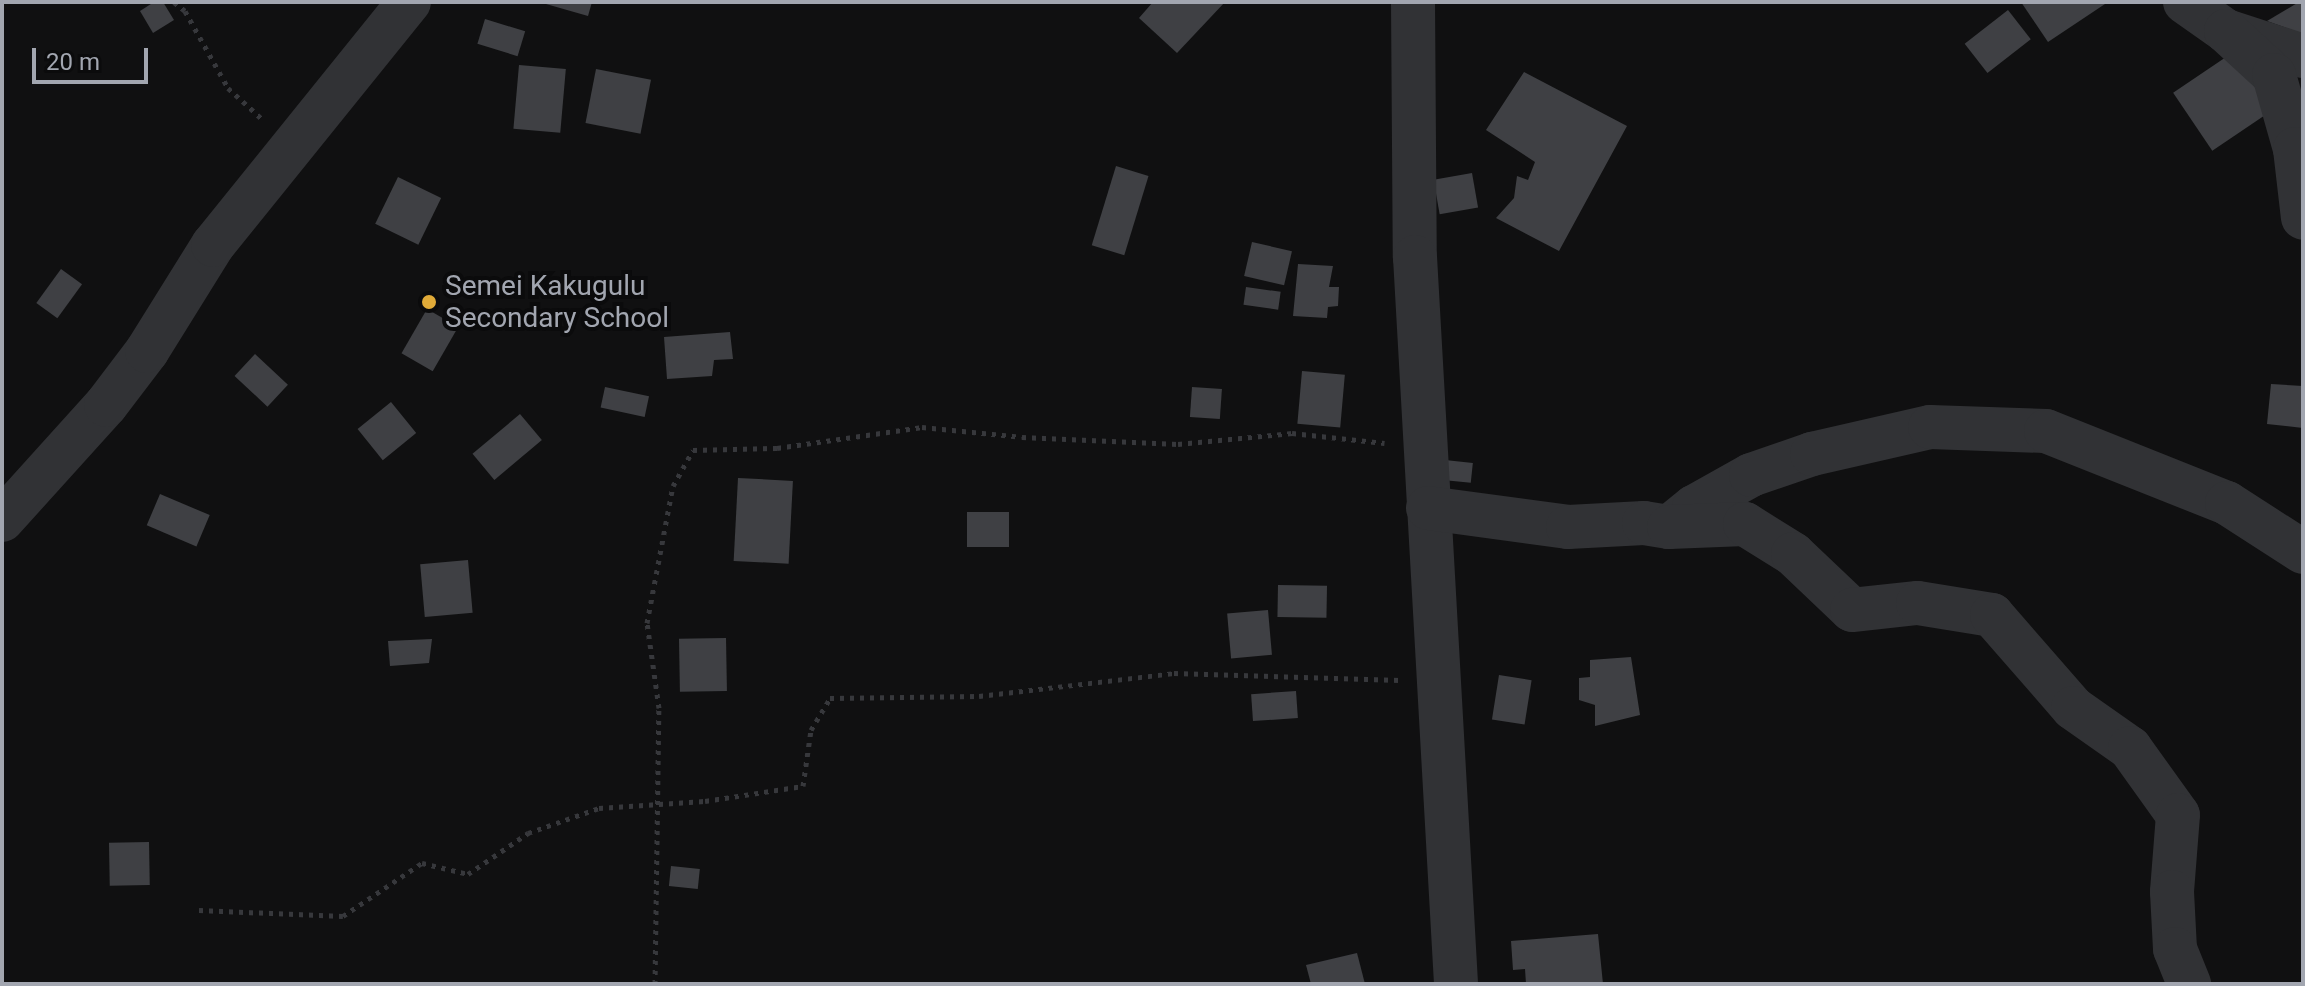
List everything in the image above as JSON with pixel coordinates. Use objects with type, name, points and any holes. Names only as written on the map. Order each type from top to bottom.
[{"type":"street","points":[[2,520],[106,405],[147,351],[213,245],[409,2]]},
{"type":"street","points":[[1413,2],[1415,257],[1456,984]]},
{"type":"street","points":[[2185,2],[2226,31],[2274,75],[2295,149],[2303,218]]},
{"type":"street","points":[[2226,31],[2303,56]]},
{"type":"street","points":[[1669,527],[1694,507],[1751,475],[1812,454],[1930,427],[2046,431],[2227,503],[2303,552]]},
{"type":"street","points":[[1428,508],[1568,527],[1644,523],[1669,527],[1745,524],[1793,554],[1852,610],[1918,603],[1992,615],[2073,708],[2130,748],[2178,815],[2172,906],[2175,949],[2189,984]]},
{"type":"path","points":[[174,2],[185,11],[228,88],[291,146]]},
{"type":"path","points":[[655,984],[659,708],[647,623],[673,486],[693,450],[777,448],[922,427],[1178,444],[1292,433],[1425,447]]},
{"type":"path","points":[[199,910],[343,916],[422,863],[468,874],[528,833],[599,808],[705,801],[803,786],[811,730],[830,698],[979,696],[1174,673],[1437,681]]},
{"type":"building","points":[[154,2],[163,2],[174,20],[153,33],[140,11]]},
{"type":"building","points":[[539,2],[592,2],[588,16]]},
{"type":"building","points":[[1153,2],[1225,2],[1177,53],[1139,18]]},
{"type":"building","points":[[2021,2],[2108,2],[2048,42]]},
{"type":"building","points":[[2299,2],[2303,4],[2303,34],[2267,21]]},
{"type":"building","points":[[2008,10],[2031,39],[1987,73],[1965,44]]},
{"type":"building","points":[[485,19],[525,31],[518,56],[477,44]]},
{"type":"building","points":[[2232,53],[2271,111],[2212,151],[2173,93]]},
{"type":"building","points":[[519,65],[566,69],[560,133],[513,129]]},
{"type":"building","points":[[596,69],[651,80],[640,134],[586,123]]},
{"type":"building","points":[[1524,72],[1627,126],[1559,251],[1496,218],[1514,198],[1517,176],[1528,180],[1535,162],[1486,130]]},
{"type":"building","points":[[1116,166],[1149,176],[1124,255],[1092,245]]},
{"type":"building","points":[[1472,173],[1478,207],[1440,214],[1434,180]]},
{"type":"building","points":[[398,177],[441,198],[418,245],[375,224]]},
{"type":"building","points":[[1252,242],[1292,251],[1284,285],[1244,276]]},
{"type":"building","points":[[1298,264],[1333,266],[1329,287],[1339,287],[1338,306],[1328,307],[1327,318],[1293,316]]},
{"type":"building","points":[[61,269],[82,284],[57,318],[36,303]]},
{"type":"building","points":[[1246,287],[1281,292],[1278,310],[1243,305]]},
{"type":"building","points":[[427,309],[458,327],[433,371],[402,353]]},
{"type":"building","points":[[730,332],[733,359],[714,360],[712,376],[667,379],[664,337]]},
{"type":"building","points":[[255,354],[288,385],[267,407],[235,376]]},
{"type":"building","points":[[1302,371],[1345,375],[1340,428],[1297,424]]},
{"type":"building","points":[[2271,384],[2303,386],[2303,428],[2267,424]]},
{"type":"building","points":[[605,387],[649,396],[645,417],[601,408]]},
{"type":"building","points":[[1192,387],[1222,389],[1220,419],[1190,417]]},
{"type":"building","points":[[391,402],[416,433],[383,460],[358,429]]},
{"type":"building","points":[[520,414],[542,440],[494,480],[473,454]]},
{"type":"building","points":[[1445,460],[1473,463],[1471,483],[1443,480]]},
{"type":"building","points":[[738,478],[793,481],[789,564],[734,561]]},
{"type":"building","points":[[160,494],[210,515],[196,546],[147,525]]},
{"type":"building","points":[[967,512],[1009,512],[1009,547],[967,547]]},
{"type":"building","points":[[468,560],[473,613],[425,617],[420,564]]},
{"type":"building","points":[[1278,585],[1327,586],[1326,618],[1277,617]]},
{"type":"building","points":[[1268,610],[1272,655],[1231,658],[1227,614]]},
{"type":"building","points":[[726,638],[727,691],[680,692],[679,639]]},
{"type":"building","points":[[432,639],[429,663],[390,666],[388,641]]},
{"type":"building","points":[[1631,657],[1640,715],[1595,726],[1595,705],[1579,700],[1579,678],[1590,677],[1590,660]]},
{"type":"building","points":[[1499,675],[1532,680],[1525,725],[1492,719]]},
{"type":"building","points":[[1296,691],[1298,718],[1253,721],[1251,694]]},
{"type":"building","points":[[149,842],[150,885],[110,886],[109,843]]},
{"type":"building","points":[[671,866],[700,869],[698,889],[669,886]]},
{"type":"building","points":[[1598,934],[1603,984],[1526,984],[1525,969],[1513,970],[1511,941]]},
{"type":"building","points":[[1357,953],[1365,984],[1311,984],[1306,965]]},
{"type":"place","name":"Semei Kakugulu Secondary School","points":[[429,302]]}]
